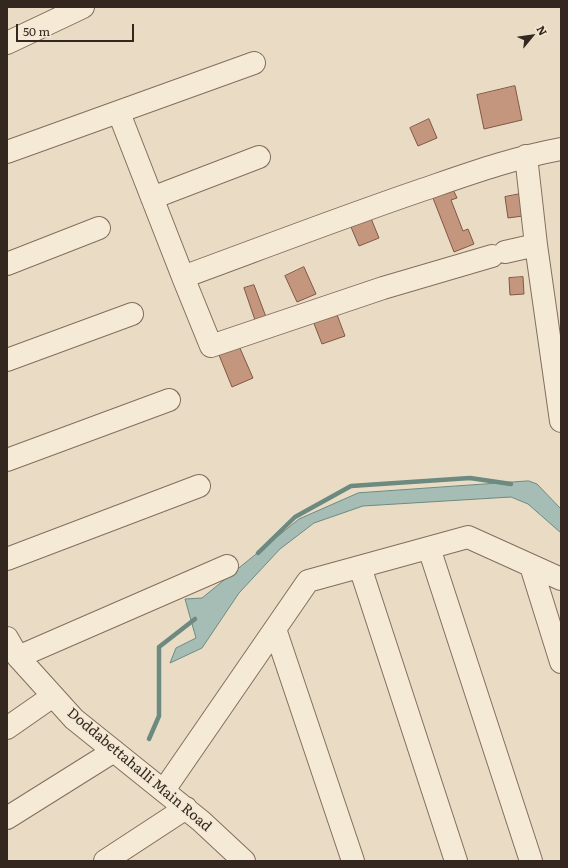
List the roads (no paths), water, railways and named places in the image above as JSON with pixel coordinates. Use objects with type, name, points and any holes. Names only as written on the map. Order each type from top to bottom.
[{"type":"street","points":[[7,43],[83,7]]},
{"type":"street","points":[[7,152],[119,113],[254,63]]},
{"type":"street","points":[[119,113],[211,346],[383,288],[499,254],[536,245]]},
{"type":"street","points":[[183,277],[388,202],[526,156],[561,149]]},
{"type":"street","points":[[526,156],[536,245],[561,421]]},
{"type":"street","points":[[152,198],[259,157]]},
{"type":"street","points":[[7,264],[99,228]]},
{"type":"street","points":[[7,360],[132,314]]},
{"type":"street","points":[[7,460],[169,400]]},
{"type":"street","points":[[7,559],[199,486]]},
{"type":"street","points":[[164,790],[308,581],[468,537],[561,579]]},
{"type":"street","points":[[429,548],[531,861]]},
{"type":"street","points":[[18,656],[227,566]]},
{"type":"street","points":[[531,566],[561,662]]},
{"type":"street","points":[[360,567],[456,861]]},
{"type":"street","points":[[275,629],[353,861]]},
{"type":"street","name":"Doddabettahalli Main Road","points":[[7,638],[18,656],[74,719],[186,808],[244,861]]},
{"type":"street","points":[[7,728],[53,696]]},
{"type":"street","points":[[7,818],[114,751]]},
{"type":"street","points":[[105,861],[186,808]]},
{"type":"waterway","points":[[258,553],[295,517],[351,486],[470,478],[511,484]]},
{"type":"waterway","points":[[149,739],[159,716],[159,647],[195,619]]}]
